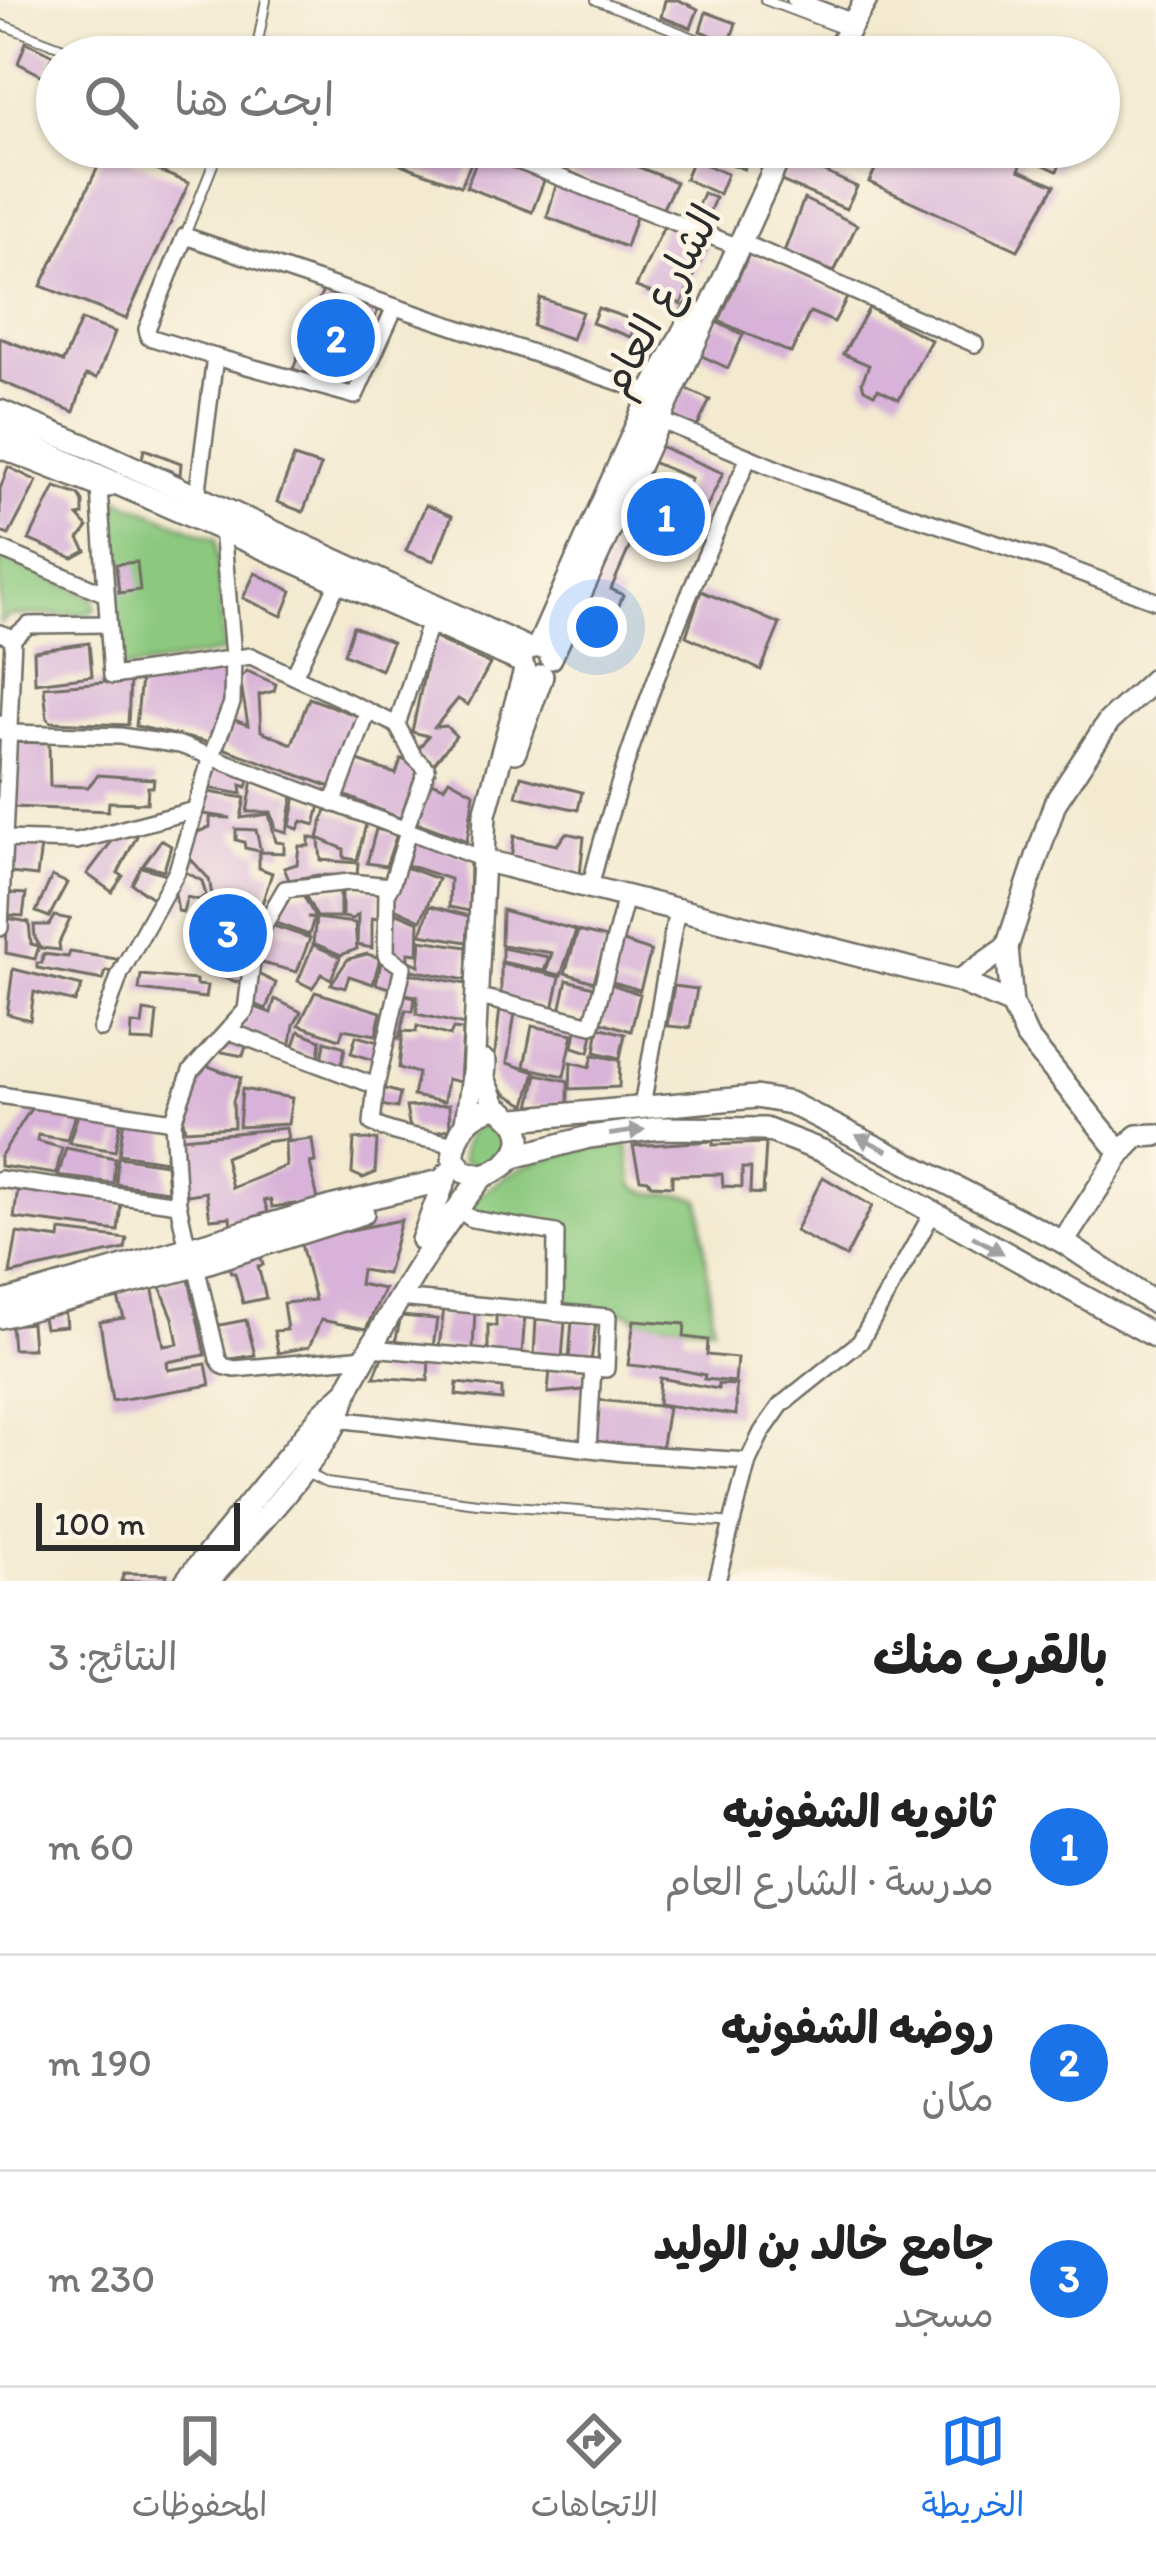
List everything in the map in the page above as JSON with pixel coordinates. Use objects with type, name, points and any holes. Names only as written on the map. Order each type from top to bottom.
[{"type":"main road","points":[[846,36],[866,0]]},
{"type":"main road","name":"الشارع العام","points":[[534,661],[651,393],[774,168]]},
{"type":"main road","name":"الشارع العام","points":[[534,661],[657,418],[736,243]]},
{"type":"main road","points":[[0,411],[197,497],[534,661]]},
{"type":"main road","points":[[0,432],[430,621],[534,661]]},
{"type":"main road","points":[[208,1581],[301,1471],[337,1419],[346,1393],[403,1289],[449,1178],[466,1122],[473,1076],[488,861],[534,661]]},
{"type":"main road","points":[[1121,1153],[1027,1037],[1012,1004],[1007,947],[1055,803],[1109,721],[1156,678]]},
{"type":"main road","points":[[488,861],[959,981],[1012,1004]]},
{"type":"main road","points":[[488,861],[484,1078],[496,1107],[516,1120],[756,1096],[787,1102],[1064,1242],[1156,1304]]},
{"type":"main road","points":[[959,981],[1007,947]]},
{"type":"main road","points":[[466,1122],[478,1111],[496,1107]]},
{"type":"main road","points":[[513,1157],[520,1138],[516,1120]]},
{"type":"main road","points":[[449,1178],[483,1176],[513,1157],[589,1137],[726,1125],[778,1133],[1156,1337]]},
{"type":"main road","points":[[1064,1242],[1121,1153],[1137,1136],[1156,1135]]},
{"type":"main road","points":[[0,1303],[357,1214],[464,1172],[483,1176]]},
{"type":"main road","points":[[0,1317],[192,1258]]},
{"type":"main road","points":[[186,1581],[323,1413],[346,1393]]},
{"type":"street","points":[[795,0],[851,27]]},
{"type":"street","points":[[538,168],[736,243],[975,344]]},
{"type":"street","points":[[395,307],[355,395],[149,337],[153,313],[185,236],[651,393]]},
{"type":"street","points":[[197,497],[215,357]]},
{"type":"street","points":[[657,418],[806,481],[1048,560],[1156,601]]},
{"type":"street","points":[[0,450],[99,489],[138,490]]},
{"type":"street","points":[[590,887],[609,811],[647,701],[749,457]]},
{"type":"street","points":[[99,489],[112,676],[251,656],[397,724],[414,757],[427,770],[391,886],[350,882],[285,889],[253,954],[246,1010],[191,1071],[173,1120],[178,1204],[218,1359],[235,1369],[368,1352],[605,1369],[608,1317],[403,1289]]},
{"type":"street","points":[[101,1029],[120,974],[177,871],[232,703],[233,656],[222,528]]},
{"type":"street","points":[[0,549],[106,594]]},
{"type":"street","points":[[294,676],[339,580]]},
{"type":"street","points":[[397,724],[430,621]]},
{"type":"street","points":[[0,928],[6,635],[29,625],[108,624]]},
{"type":"street","points":[[333,805],[368,711]]},
{"type":"street","points":[[3,733],[120,736],[180,745],[488,861]]},
{"type":"street","points":[[4,839],[77,842],[195,810]]},
{"type":"street","points":[[387,886],[386,955],[403,967],[372,1124],[393,1134],[427,1137],[472,1220],[556,1233],[555,1313]]},
{"type":"street","points":[[488,999],[592,1024],[626,896]]},
{"type":"street","points":[[642,1106],[676,909]]},
{"type":"street","points":[[229,1031],[376,1086]]},
{"type":"street","points":[[0,1095],[173,1120]]},
{"type":"street","points":[[0,1179],[178,1204]]},
{"type":"street","points":[[717,1581],[748,1461],[781,1406],[860,1342],[932,1214]]},
{"type":"street","points":[[588,1448],[593,1368]]},
{"type":"street","points":[[337,1419],[748,1461]]},
{"type":"lane","points":[[259,36],[266,0]]},
{"type":"lane","points":[[596,0],[688,36]]},
{"type":"lane","points":[[765,0],[851,27]]},
{"type":"lane","points":[[0,24],[36,38]]},
{"type":"lane","points":[[185,236],[212,168]]},
{"type":"lane","points":[[778,1133],[787,1102]]},
{"type":"lane","points":[[800,1141],[809,1112]]},
{"type":"lane","points":[[301,1471],[326,1483],[477,1503],[734,1523]]},
{"type":"green space","points":[[106,494],[216,539],[224,652],[117,671]]},
{"type":"green space","points":[[0,557],[94,597],[95,609],[88,614],[9,616],[0,623]]},
{"type":"green space","points":[[491,1116],[508,1126],[508,1150],[481,1170],[463,1161],[464,1145],[473,1128]]},
{"type":"green space","points":[[625,1144],[633,1186],[700,1200],[713,1326],[639,1321],[627,1313],[562,1305],[561,1231],[469,1214],[466,1208],[502,1179],[539,1161]]},
{"type":"building","points":[[665,0],[698,9],[691,28],[661,17]]},
{"type":"building","points":[[706,12],[736,23],[732,36],[700,31]]},
{"type":"building","points":[[26,42],[36,47],[36,72],[18,63]]},
{"type":"building","points":[[97,168],[151,168],[189,183],[126,319],[41,286]]},
{"type":"building","points":[[411,168],[469,168],[461,186]]},
{"type":"building","points":[[474,168],[520,168],[545,178],[532,212],[466,187]]},
{"type":"building","points":[[554,168],[641,168],[676,182],[662,210]]},
{"type":"building","points":[[689,168],[713,168],[727,174],[719,194],[685,179]]},
{"type":"building","points":[[787,168],[816,168],[857,187],[846,209],[781,181]]},
{"type":"building","points":[[876,168],[1020,168],[1055,185],[1018,250],[869,182]]},
{"type":"building","points":[[557,182],[637,214],[626,247],[547,217]]},
{"type":"building","points":[[703,193],[715,198],[703,228],[691,222]]},
{"type":"building","points":[[804,199],[857,225],[834,272],[784,252]]},
{"type":"building","points":[[665,224],[708,245],[681,304],[636,287]]},
{"type":"building","points":[[749,254],[847,298],[834,322],[810,312],[791,353],[719,321]]},
{"type":"building","points":[[323,290],[379,308],[346,386],[293,369]]},
{"type":"building","points":[[540,298],[582,312],[572,339],[533,326]]},
{"type":"building","points":[[598,308],[636,321],[631,337],[592,323]]},
{"type":"building","points":[[869,308],[931,340],[899,399],[878,389],[874,394],[864,389],[869,365],[843,354]]},
{"type":"building","points":[[81,320],[115,332],[97,378],[86,375],[74,412],[0,381],[0,338],[63,362]]},
{"type":"building","points":[[714,321],[743,335],[728,368],[700,355]]},
{"type":"building","points":[[682,387],[710,400],[697,427],[669,416]]},
{"type":"building","points":[[657,445],[723,473],[703,515],[680,505],[691,478],[649,461]]},
{"type":"building","points":[[144,449],[181,463],[180,475],[142,459]]},
{"type":"building","points":[[294,457],[321,466],[303,512],[277,502]]},
{"type":"building","points":[[8,467],[37,481],[9,535],[0,532],[0,489]]},
{"type":"building","points":[[55,487],[79,495],[83,502],[83,515],[78,516],[88,527],[79,539],[86,551],[73,558],[29,540]]},
{"type":"building","points":[[426,505],[452,516],[434,561],[406,551]]},
{"type":"building","points":[[619,532],[634,537],[611,589],[623,595],[615,616],[587,603]]},
{"type":"building","points":[[137,562],[140,590],[119,593],[116,564]]},
{"type":"building","points":[[255,573],[292,591],[282,616],[243,598]]},
{"type":"building","points":[[701,591],[780,624],[761,670],[686,636]]},
{"type":"building","points":[[353,626],[392,642],[381,670],[344,654]]},
{"type":"building","points":[[432,637],[490,664],[468,705],[458,699],[435,727],[446,726],[456,736],[432,766],[415,754],[428,736],[412,732]]},
{"type":"building","points":[[89,643],[92,676],[35,683],[34,651]]},
{"type":"building","points":[[227,664],[228,693],[211,743],[136,726],[141,678]]},
{"type":"building","points":[[247,671],[276,684],[274,691],[259,695],[261,731],[292,744],[309,698],[361,717],[334,788],[223,748],[234,720],[248,725],[240,678]]},
{"type":"building","points":[[130,680],[128,725],[51,722],[47,718],[44,687]]},
{"type":"building","points":[[14,742],[49,743],[50,786],[88,787],[98,775],[154,779],[147,803],[109,802],[108,811],[13,807]]},
{"type":"building","points":[[352,759],[396,774],[401,759],[424,767],[404,820],[339,793]]},
{"type":"building","points":[[214,764],[250,778],[247,787],[241,785],[242,794],[208,788]]},
{"type":"building","points":[[521,776],[582,792],[578,810],[516,796]]},
{"type":"building","points":[[449,779],[474,793],[467,841],[410,820],[425,780],[444,787]]},
{"type":"building","points":[[253,780],[293,795],[287,832],[276,829],[271,812],[247,812]]},
{"type":"building","points":[[208,792],[245,798],[241,818],[269,814],[276,842],[284,843],[284,853],[261,852],[256,830],[236,829],[236,840],[259,851],[259,868],[272,873],[259,913],[213,900],[209,879],[186,854],[198,832],[210,827],[210,817],[231,818],[203,814]]},
{"type":"building","points":[[296,796],[320,805],[315,825],[302,821],[298,829],[290,826]]},
{"type":"building","points":[[326,809],[366,824],[357,860],[344,858],[344,849],[318,838]]},
{"type":"building","points":[[376,829],[397,834],[386,866],[367,863]]},
{"type":"building","points":[[140,830],[112,892],[87,874],[115,837]]},
{"type":"building","points":[[566,833],[584,837],[580,875],[511,859],[514,836],[557,845]]},
{"type":"building","points":[[309,837],[319,840],[321,860],[358,863],[357,876],[289,880],[284,868],[297,864],[299,846],[309,846]]},
{"type":"building","points":[[415,838],[470,858],[469,911],[449,907],[450,879],[407,865]]},
{"type":"building","points":[[161,840],[171,846],[164,870],[143,865]]},
{"type":"building","points":[[12,845],[41,846],[37,876],[10,873]]},
{"type":"building","points":[[141,867],[167,874],[154,899],[132,884]]},
{"type":"building","points":[[405,867],[438,879],[421,920],[390,906]]},
{"type":"building","points":[[184,871],[202,881],[206,895],[199,900],[187,897],[183,912],[178,911],[174,888]]},
{"type":"building","points":[[52,876],[67,883],[49,917],[36,912]]},
{"type":"building","points":[[342,888],[380,890],[378,919],[372,918],[372,948],[357,945],[358,915],[342,917]]},
{"type":"building","points":[[340,889],[340,917],[317,917],[303,891]]},
{"type":"building","points":[[301,891],[315,917],[307,917],[314,918],[309,935],[270,921],[284,896]]},
{"type":"building","points":[[9,893],[26,894],[23,916],[8,915]]},
{"type":"building","points":[[214,904],[254,914],[243,957],[218,952],[216,960],[203,958]]},
{"type":"building","points":[[430,906],[469,916],[467,942],[421,934]]},
{"type":"building","points":[[390,910],[419,922],[418,954],[408,953],[408,960],[389,950]]},
{"type":"building","points":[[502,910],[576,930],[561,975],[546,972],[552,953],[501,945]]},
{"type":"building","points":[[54,916],[70,919],[60,950],[41,948],[34,925],[49,925]]},
{"type":"building","points":[[7,918],[29,922],[31,944],[39,946],[35,959],[6,953]]},
{"type":"building","points":[[316,918],[355,923],[357,949],[341,955],[313,943]]},
{"type":"building","points":[[268,924],[310,938],[297,972],[254,961]]},
{"type":"building","points":[[578,931],[607,938],[594,982],[565,973]]},
{"type":"building","points":[[421,940],[467,947],[466,980],[411,970],[410,961],[419,965]]},
{"type":"building","points":[[617,940],[651,951],[640,990],[606,980]]},
{"type":"building","points":[[313,945],[340,957],[331,979],[322,974],[312,988],[298,981]]},
{"type":"building","points":[[502,948],[549,957],[544,971],[502,962]]},
{"type":"building","points":[[70,952],[117,959],[113,972],[106,971],[103,980],[37,968],[43,954],[68,957]]},
{"type":"building","points":[[367,954],[380,958],[373,984],[349,976],[345,988],[331,984],[348,959]]},
{"type":"building","points":[[222,959],[244,961],[241,983],[213,975]]},
{"type":"building","points":[[382,959],[400,967],[393,989],[376,984]]},
{"type":"building","points":[[501,963],[560,977],[553,1009],[501,997]]},
{"type":"building","points":[[13,969],[82,986],[75,1002],[34,992],[30,1020],[7,1014]]},
{"type":"building","points":[[252,971],[276,983],[266,1009],[248,1002]]},
{"type":"building","points":[[408,973],[466,984],[464,1025],[417,1014],[417,996],[404,994]]},
{"type":"building","points":[[141,975],[196,980],[196,985],[207,986],[205,998],[139,990]]},
{"type":"building","points":[[567,980],[594,987],[586,1018],[560,1011]]},
{"type":"building","points":[[605,982],[640,994],[631,1031],[595,1020]]},
{"type":"building","points":[[674,986],[697,989],[690,1028],[667,1026]]},
{"type":"building","points":[[315,992],[381,1012],[376,1035],[343,1029],[340,1039],[299,1025]]},
{"type":"building","points":[[398,993],[415,997],[413,1011],[406,1010],[399,1039],[388,1036]]},
{"type":"building","points":[[275,999],[301,1012],[290,1048],[241,1032],[250,1005],[271,1013]]},
{"type":"building","points":[[500,1008],[515,1013],[507,1063],[535,1072],[526,1105],[496,1083],[493,1071]]},
{"type":"building","points":[[144,1011],[157,1013],[154,1042],[131,1041],[132,1024],[142,1025]]},
{"type":"building","points":[[577,1025],[594,1030],[589,1052],[573,1047]]},
{"type":"building","points":[[417,1026],[450,1036],[453,1029],[463,1030],[460,1082],[447,1079],[444,1102],[413,1096],[418,1073],[399,1068],[403,1031],[416,1032]]},
{"type":"building","points":[[532,1026],[573,1034],[564,1076],[524,1067]]},
{"type":"building","points":[[599,1027],[625,1034],[620,1058],[595,1052]]},
{"type":"building","points":[[299,1031],[321,1040],[319,1059],[293,1049]]},
{"type":"building","points":[[356,1036],[378,1042],[374,1060],[351,1053]]},
{"type":"building","points":[[235,1039],[247,1043],[243,1056],[217,1051]]},
{"type":"building","points":[[325,1041],[345,1047],[341,1069],[322,1061]]},
{"type":"building","points":[[593,1055],[620,1060],[619,1087],[570,1089],[571,1062],[590,1067]]},
{"type":"building","points":[[202,1064],[241,1078],[233,1101],[234,1127],[185,1130],[182,1115],[195,1071]]},
{"type":"building","points":[[537,1074],[568,1081],[568,1103],[530,1107]]},
{"type":"building","points":[[379,1087],[400,1093],[397,1108],[376,1104]]},
{"type":"building","points":[[242,1089],[292,1098],[288,1124],[239,1127]]},
{"type":"building","points":[[34,1104],[76,1111],[67,1140],[38,1135],[37,1141],[62,1148],[56,1174],[0,1166],[0,1157]]},
{"type":"building","points":[[449,1105],[450,1129],[439,1131],[440,1135],[412,1129],[409,1124],[406,1107]]},
{"type":"building","points":[[79,1111],[121,1118],[115,1151],[69,1143]]},
{"type":"building","points":[[124,1119],[167,1127],[166,1161],[119,1154]]},
{"type":"building","points":[[286,1128],[288,1139],[264,1142],[225,1157],[232,1188],[286,1166],[285,1142],[312,1139],[315,1162],[310,1163],[318,1200],[296,1208],[295,1204],[272,1207],[271,1200],[264,1200],[268,1212],[231,1225],[230,1217],[210,1219],[206,1192],[182,1196],[181,1138]]},
{"type":"building","points":[[354,1139],[377,1140],[375,1173],[363,1178],[352,1173]]},
{"type":"building","points":[[713,1141],[713,1145],[766,1143],[763,1194],[750,1193],[751,1168],[742,1168],[742,1187],[723,1186],[722,1174],[672,1175],[672,1186],[640,1179],[633,1146]]},
{"type":"building","points":[[66,1148],[115,1158],[113,1183],[58,1176]]},
{"type":"building","points":[[118,1157],[166,1164],[168,1191],[116,1184]]},
{"type":"building","points":[[823,1177],[872,1206],[846,1257],[795,1231]]},
{"type":"building","points":[[18,1188],[121,1203],[118,1231],[14,1218]]},
{"type":"building","points":[[401,1220],[387,1274],[361,1270],[359,1284],[384,1289],[366,1329],[321,1320],[309,1347],[278,1353],[274,1331],[287,1330],[283,1303],[315,1300],[300,1240]]},
{"type":"building","points":[[61,1231],[127,1239],[125,1249],[10,1274],[17,1233],[60,1239]]},
{"type":"building","points":[[259,1249],[266,1298],[243,1303],[227,1260]]},
{"type":"building","points":[[188,1275],[205,1355],[167,1362],[168,1370],[206,1364],[210,1385],[112,1401],[100,1322],[124,1318],[117,1295],[152,1286],[164,1346],[178,1344],[159,1284]]},
{"type":"building","points":[[444,1308],[475,1311],[473,1349],[439,1347]]},
{"type":"building","points":[[64,1309],[66,1326],[45,1328],[42,1313]]},
{"type":"building","points":[[496,1311],[525,1314],[522,1354],[488,1351],[488,1325],[496,1326]]},
{"type":"building","points":[[401,1316],[437,1319],[433,1347],[395,1343]]},
{"type":"building","points":[[536,1319],[565,1321],[562,1359],[534,1356]]},
{"type":"building","points":[[246,1320],[255,1355],[225,1360],[215,1326]]},
{"type":"building","points":[[634,1320],[685,1324],[684,1337],[708,1340],[707,1355],[737,1358],[735,1382],[628,1365]]},
{"type":"building","points":[[572,1321],[596,1322],[591,1362],[569,1360]]},
{"type":"building","points":[[31,1323],[33,1349],[13,1349],[11,1325]]},
{"type":"building","points":[[384,1353],[429,1357],[428,1381],[374,1377]]},
{"type":"building","points":[[550,1369],[585,1372],[583,1390],[548,1393]]},
{"type":"building","points":[[660,1378],[718,1389],[718,1384],[736,1385],[736,1415],[658,1404]]},
{"type":"building","points":[[457,1383],[502,1388],[502,1400],[456,1395]]},
{"type":"building","points":[[598,1400],[668,1407],[661,1451],[592,1445]]},
{"type":"building","points":[[124,1573],[167,1574],[165,1581],[121,1581]]},
{"type":"place","name":"روضه الشفونيه","points":[[336,338]]},
{"type":"place","name":"ثانويه الشفونيه","points":[[666,517]]},
{"type":"place","name":"جامع خالد بن الوليد","points":[[228,933]]}]
